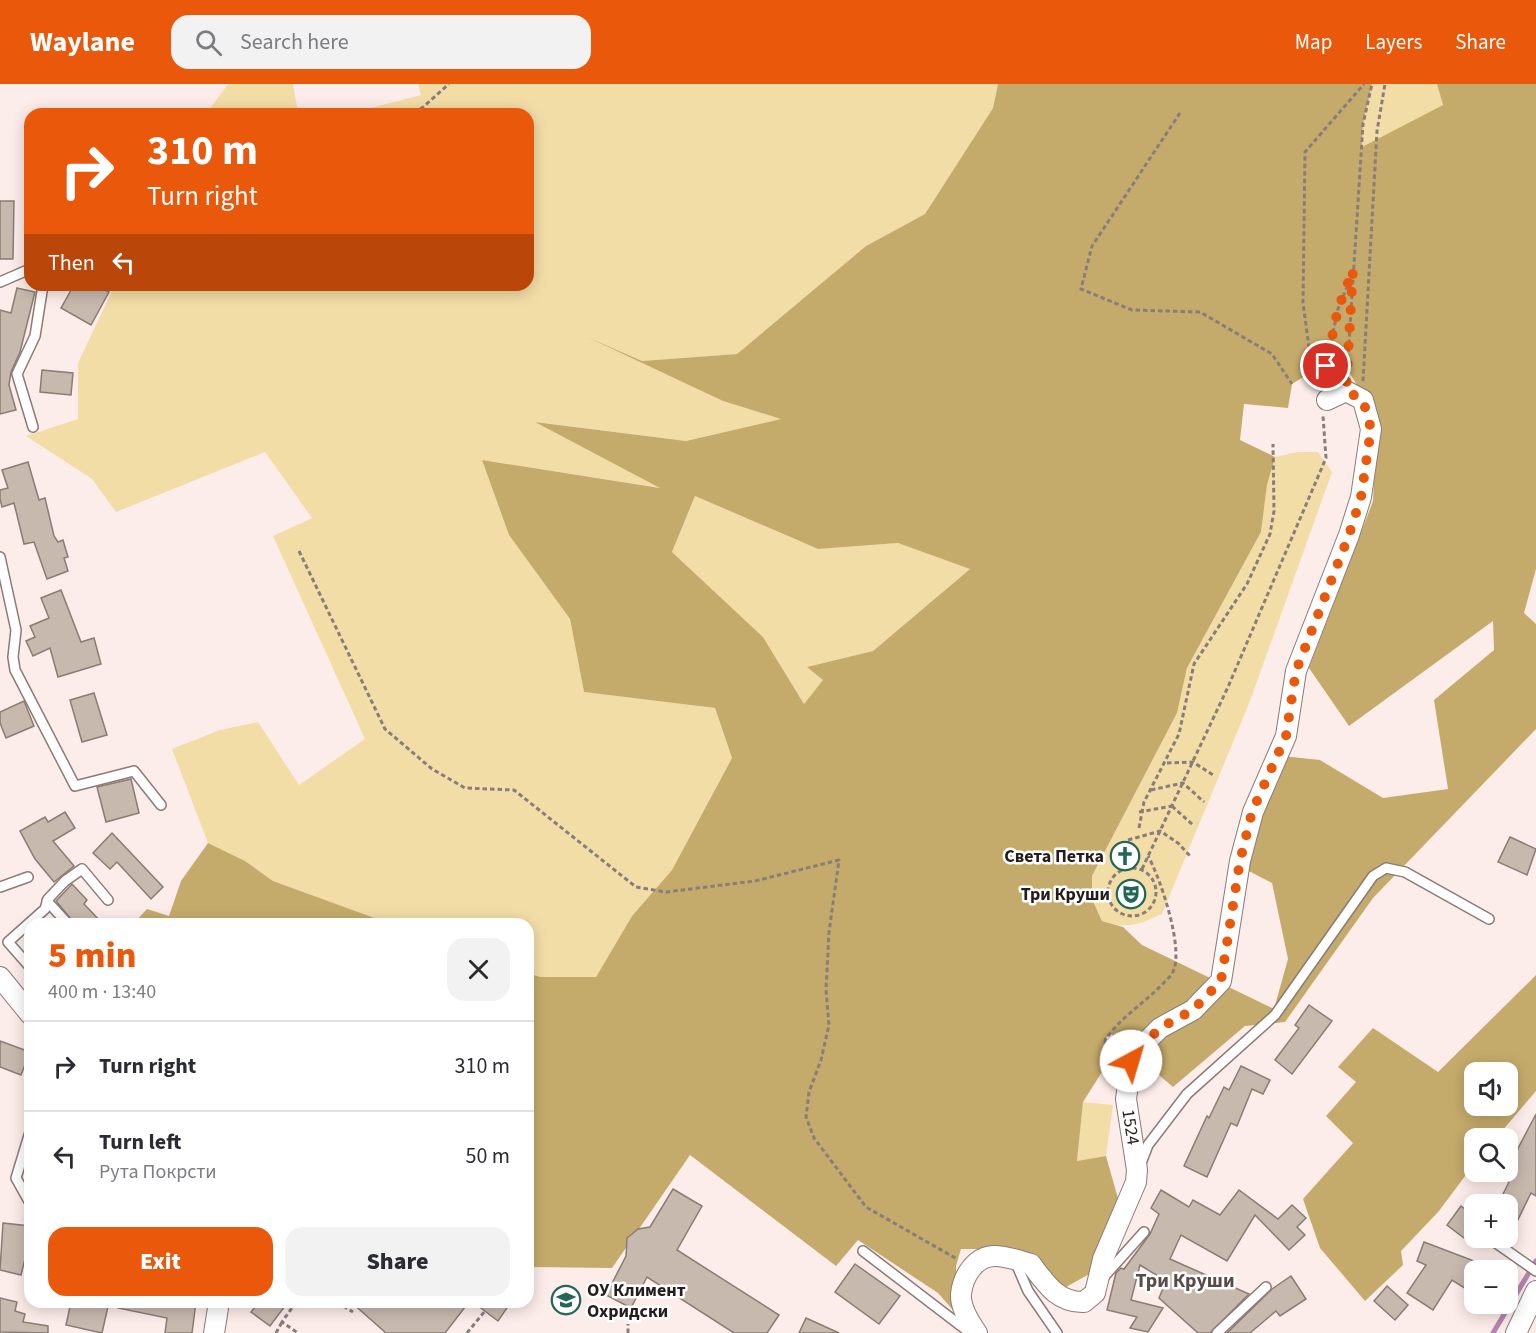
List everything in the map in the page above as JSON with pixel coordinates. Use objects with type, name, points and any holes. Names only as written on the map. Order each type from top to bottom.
[{"type":"street","points":[[1325,392],[1346,391],[1363,400]]},
{"type":"street","name":"1524","points":[[971,1268],[980,1259],[995,1256],[1014,1259],[1032,1264],[1050,1289],[1074,1303],[1084,1302],[1095,1293],[1103,1259],[1131,1200],[1137,1170],[1128,1116],[1126,1085],[1131,1061],[1160,1028],[1193,1010],[1221,981],[1240,861],[1252,812],[1286,736],[1296,671],[1349,535],[1361,497],[1371,429],[1363,400]]},
{"type":"street","points":[[0,977],[24,1007]]},
{"type":"street","points":[[971,1268],[961,1295],[967,1316],[976,1333]]},
{"type":"street","points":[[1516,1333],[1536,1291]]},
{"type":"street","points":[[214,1333],[218,1308]]},
{"type":"lane","points":[[0,282],[24,272]]},
{"type":"lane","points":[[33,427],[17,374],[35,336],[42,291]]},
{"type":"lane","points":[[0,557],[15,622],[13,657],[15,670],[75,786],[134,771],[160,804]]},
{"type":"lane","name":"1524","points":[[1137,1170],[1148,1145],[1187,1094],[1275,1015],[1373,876],[1386,868],[1405,872],[1489,919]]},
{"type":"lane","points":[[35,918],[45,909],[47,901],[64,881],[82,869],[108,900]]},
{"type":"lane","points":[[0,887],[28,877]]},
{"type":"lane","points":[[47,901],[63,918]]},
{"type":"lane","points":[[24,928],[8,942],[24,961]]},
{"type":"lane","points":[[24,1152],[16,1178],[24,1192]]},
{"type":"lane","points":[[1097,1283],[1112,1271],[1144,1232]]},
{"type":"lane","points":[[1503,1248],[1536,1272]]},
{"type":"lane","points":[[863,1251],[971,1333]]},
{"type":"lane","points":[[1014,1259],[1028,1291],[1058,1333]]},
{"type":"lane","points":[[1217,1333],[1266,1287]]},
{"type":"path","points":[[422,108],[448,84]]},
{"type":"path","points":[[1314,385],[1303,303],[1305,152],[1364,84]]},
{"type":"path","points":[[1346,391],[1363,124],[1372,84]]},
{"type":"path","points":[[1363,400],[1363,355],[1377,131],[1385,84]]},
{"type":"path","points":[[1180,113],[1092,246],[1082,289],[1132,310],[1200,312],[1272,354],[1292,384]]},
{"type":"path","points":[[1142,869],[1228,687],[1326,458],[1322,418],[1325,392],[1338,309],[1353,270]]},
{"type":"path","points":[[1139,828],[1144,801],[1179,734],[1194,664],[1247,584],[1270,534],[1274,511],[1273,444]]},
{"type":"path","points":[[299,551],[385,729],[432,769],[465,788],[514,790],[636,887],[666,892],[744,882],[839,860],[829,932],[826,990],[829,1025],[821,1060],[809,1092],[806,1117],[814,1138],[866,1207],[935,1245],[971,1268]]},
{"type":"path","points":[[1167,763],[1193,762],[1213,775]]},
{"type":"path","points":[[1151,790],[1183,783]]},
{"type":"path","points":[[1183,783],[1204,802]]},
{"type":"path","points":[[1139,812],[1173,806]]},
{"type":"path","points":[[1173,806],[1193,825]]},
{"type":"path","points":[[1128,840],[1160,831],[1178,843],[1190,856]]},
{"type":"path","points":[[1126,1085],[1107,1064],[1105,1040],[1115,1026],[1173,974],[1176,950],[1173,929],[1148,856]]},
{"type":"path","points":[[1125,869],[1142,869],[1155,885],[1153,903],[1139,915],[1126,915],[1119,912],[1110,903],[1108,892],[1112,878],[1125,869]]},
{"type":"path","points":[[276,1333],[292,1308]]},
{"type":"path","points":[[347,1308],[353,1312]]},
{"type":"path","points":[[467,1333],[486,1311]]},
{"type":"path","points":[[282,1322],[298,1333]]},
{"type":"path","points":[[627,1333],[628,1324]]},
{"type":"shaded area","points":[[228,84],[293,84],[297,108],[210,108]]},
{"type":"shaded area","points":[[418,84],[998,84],[993,108],[925,214],[866,246],[737,354],[643,361],[723,401],[782,419],[686,441],[537,422],[662,488],[482,460],[509,535],[570,619],[584,692],[715,708],[732,758],[672,870],[632,916],[596,977],[534,975],[534,918],[375,918],[273,881],[245,861],[208,843],[172,749],[220,730],[258,722],[299,785],[365,739],[273,536],[312,518],[265,452],[116,512],[92,479],[26,436],[78,419],[78,363],[112,291],[534,291],[534,108],[370,108],[421,95]]},
{"type":"shaded area","points":[[998,84],[1372,84],[1363,124],[1362,147],[1443,105],[1437,84],[1536,84],[1536,569],[1524,613],[1536,624],[1536,729],[1373,898],[1285,1022],[1245,1026],[1173,1087],[1110,1033],[1105,1040],[1107,1064],[1083,1102],[1077,1161],[1106,1156],[1121,1209],[1093,1272],[1066,1287],[1022,1254],[992,1249],[961,1249],[956,1266],[959,1317],[938,1293],[858,1240],[836,1266],[690,1155],[612,1268],[534,1267],[534,975],[540,977],[596,977],[632,916],[672,870],[732,758],[715,708],[584,692],[570,619],[509,535],[482,460],[660,488],[535,422],[686,441],[781,419],[723,401],[587,337],[642,361],[737,354],[866,246],[925,214],[993,108]],"holes":[[[1339,355],[1377,419],[1373,501],[1309,668],[1349,726],[1493,621],[1494,650],[1434,700],[1448,789],[1383,798],[1320,760],[1282,756],[1241,867],[1272,883],[1288,959],[1274,1009],[1142,945],[1123,927],[1102,921],[1092,899],[1092,876],[1177,713],[1187,668],[1261,532],[1267,485],[1275,457],[1240,440],[1244,404],[1288,408],[1292,384]],[[695,496],[818,549],[898,543],[970,569],[873,651],[807,667],[823,680],[804,704],[763,637],[672,552]]]},
{"type":"shaded area","points":[[1372,84],[1437,84],[1443,105],[1362,148],[1363,124]]},
{"type":"shaded area","points":[[1297,452],[1318,452],[1332,472],[1250,701],[1162,914],[1133,925],[1102,921],[1092,899],[1092,876],[1177,713],[1187,668],[1261,532],[1267,485],[1275,457]]},
{"type":"shaded area","points":[[695,496],[818,549],[898,543],[971,568],[873,651],[808,667],[824,680],[804,704],[763,637],[672,552]]},
{"type":"shaded area","points":[[208,843],[245,861],[273,881],[375,918],[139,918],[147,909],[169,916],[181,881]]},
{"type":"shaded area","points":[[1536,975],[1536,1091],[1518,1112],[1518,1062],[1464,1062],[1464,1116],[1515,1116],[1505,1128],[1464,1128],[1464,1177],[1439,1211],[1401,1251],[1403,1265],[1365,1301],[1320,1248],[1303,1199],[1353,1143],[1326,1116],[1356,1082],[1338,1067],[1373,1028],[1438,1072]]},
{"type":"shaded area","points":[[1083,1102],[1113,1105],[1106,1156],[1077,1161]]},
{"type":"building","points":[[0,201],[14,201],[13,259],[0,259]]},
{"type":"building","points":[[17,288],[35,292],[20,352],[11,372],[9,385],[16,410],[0,414],[0,310],[11,313]]},
{"type":"building","points":[[71,291],[109,292],[91,325],[61,308]]},
{"type":"building","points":[[42,370],[73,373],[71,395],[40,392]]},
{"type":"building","points":[[28,462],[39,500],[45,498],[54,536],[58,542],[63,540],[68,557],[64,558],[68,571],[47,579],[34,542],[24,544],[14,503],[2,507],[0,499],[0,490],[8,488],[2,470]]},
{"type":"building","points":[[61,590],[81,642],[94,638],[101,664],[58,677],[50,648],[33,656],[26,641],[35,637],[30,626],[49,618],[41,598]]},
{"type":"building","points":[[94,693],[107,735],[82,742],[70,700]]},
{"type":"building","points":[[24,701],[34,726],[6,738],[0,723],[0,712]]},
{"type":"building","points":[[131,779],[139,813],[106,822],[97,787]]},
{"type":"building","points":[[65,812],[75,828],[53,841],[74,866],[54,882],[35,859],[20,831],[45,817],[48,822]]},
{"type":"building","points":[[112,833],[163,887],[151,899],[117,862],[110,869],[93,853]]},
{"type":"building","points":[[1510,837],[1536,849],[1527,875],[1498,862]]},
{"type":"building","name":"Света Петка","points":[[1118,849],[1132,856],[1126,867],[1112,860]]},
{"type":"building","points":[[72,884],[87,900],[84,904],[97,918],[70,918],[56,901]]},
{"type":"building","points":[[1309,1005],[1332,1021],[1292,1074],[1275,1060],[1299,1028],[1295,1025]]},
{"type":"building","points":[[0,1041],[24,1050],[24,1067],[21,1075],[0,1067]]},
{"type":"building","points":[[1241,1066],[1270,1080],[1263,1094],[1252,1089],[1237,1126],[1231,1123],[1207,1177],[1184,1166],[1207,1116],[1209,1118],[1224,1087],[1229,1090]]},
{"type":"building","points":[[1536,1114],[1536,1196],[1531,1193],[1518,1220],[1518,1194],[1503,1194],[1509,1182],[1518,1182],[1518,1148]]},
{"type":"building","points":[[673,1189],[702,1206],[677,1250],[779,1315],[767,1333],[734,1333],[647,1277],[631,1308],[606,1295],[626,1256],[627,1238],[638,1229],[650,1227]]},
{"type":"building","points":[[1161,1190],[1189,1207],[1193,1200],[1220,1215],[1239,1190],[1278,1219],[1292,1205],[1306,1218],[1297,1227],[1305,1235],[1289,1250],[1255,1215],[1227,1261],[1181,1235],[1170,1259],[1249,1294],[1210,1333],[1198,1333],[1159,1298],[1166,1281],[1140,1265],[1131,1300],[1163,1308],[1148,1332],[1130,1328],[1137,1317],[1107,1310],[1116,1273],[1121,1268],[1124,1269],[1150,1234],[1159,1214],[1151,1208]]},
{"type":"building","points":[[1461,1206],[1464,1208],[1464,1238],[1447,1225]]},
{"type":"building","points":[[3,1223],[24,1225],[24,1263],[21,1275],[0,1270]]},
{"type":"building","points":[[1424,1242],[1471,1260],[1464,1260],[1464,1288],[1452,1280],[1433,1310],[1407,1293],[1426,1265],[1417,1261]]},
{"type":"building","points":[[855,1264],[900,1296],[879,1324],[835,1292]]},
{"type":"building","points":[[1291,1276],[1306,1299],[1280,1316],[1276,1311],[1250,1333],[1227,1333],[1272,1289]]},
{"type":"building","points":[[1387,1286],[1408,1305],[1395,1320],[1374,1301]]},
{"type":"building","points":[[0,1298],[17,1302],[15,1311],[25,1314],[23,1322],[48,1326],[48,1333],[0,1332]]},
{"type":"building","points":[[70,1308],[108,1308],[102,1333],[66,1325]]},
{"type":"building","points":[[118,1308],[195,1308],[192,1333],[165,1333],[167,1318]]},
{"type":"building","points":[[254,1308],[284,1308],[270,1326],[251,1312]]},
{"type":"building","points":[[358,1308],[464,1308],[445,1333],[386,1333]]},
{"type":"building","points":[[481,1308],[507,1308],[498,1321]]},
{"type":"building","points":[[806,1318],[839,1333],[799,1333]]},
{"type":"waterway","points":[[1493,1333],[1536,1261]]},
{"type":"place","name":"Света Петка","points":[[1125,856]]},
{"type":"place","name":"Три Круши","points":[[1131,894]]},
{"type":"place","name":"ОУ Климент Охридски","points":[[566,1300]]},
{"type":"district","name":"Три Круши","points":[[1185,1280]]},
{"type":"route","points":[[1131,1061],[1160,1028],[1193,1010],[1221,981],[1240,861],[1252,812],[1286,736],[1296,671],[1304,645],[1349,535],[1361,497],[1371,429],[1369,413],[1363,400],[1346,391],[1353,270],[1338,309],[1326,366]]}]
